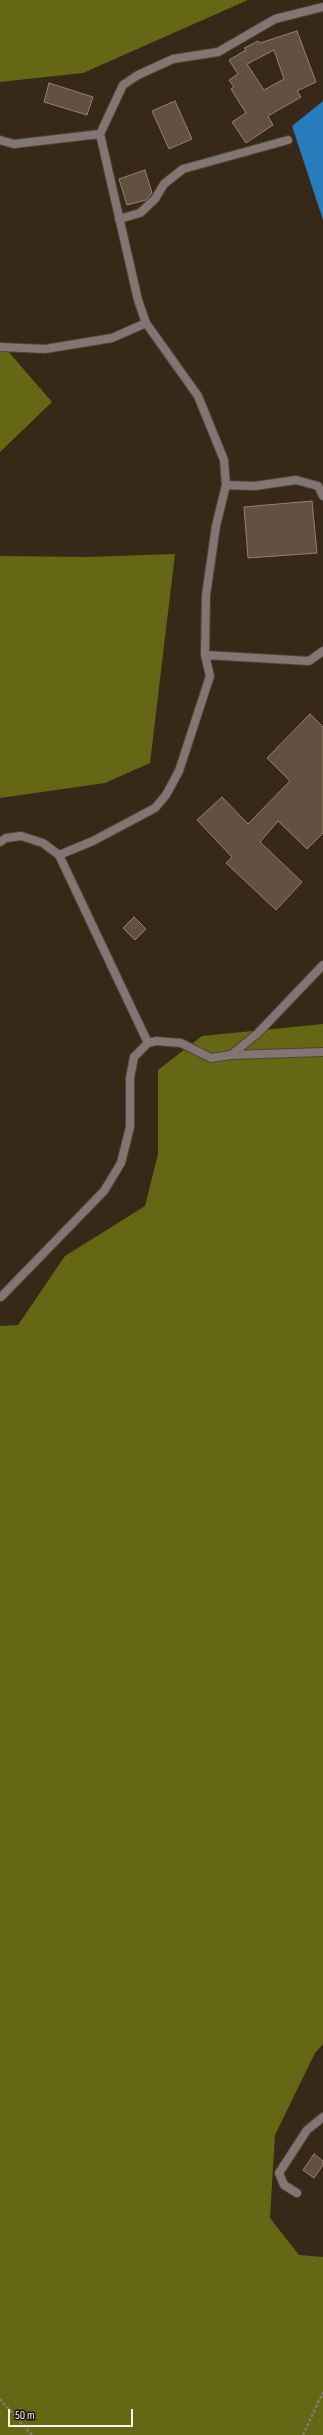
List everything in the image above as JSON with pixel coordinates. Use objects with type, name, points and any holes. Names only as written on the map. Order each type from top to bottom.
[{"type":"street","points":[[59,855],[93,841],[155,808],[166,795],[179,771],[210,676],[205,656],[206,594],[216,526],[226,485],[224,460],[198,396],[146,324],[138,300],[100,134],[123,86],[138,75],[173,59],[218,52],[275,19],[323,7]]},
{"type":"street","points":[[0,140],[14,144],[100,134]]},
{"type":"street","points":[[119,219],[140,213],[155,199],[164,184],[183,169],[288,140]]},
{"type":"street","points":[[0,347],[45,349],[112,338],[146,324]]},
{"type":"street","points":[[226,485],[255,486],[296,480],[318,486],[323,496]]},
{"type":"street","points":[[205,656],[309,661],[323,651]]},
{"type":"street","points":[[0,842],[6,838],[21,836],[43,843],[59,855],[148,1043]]},
{"type":"street","points":[[231,1055],[258,1033],[323,965]]},
{"type":"street","points":[[1,1297],[104,1191],[121,1163],[130,1127],[130,1078],[134,1057],[148,1043],[156,1041],[181,1043],[211,1058],[231,1055],[323,1052]]},
{"type":"street","points":[[297,2193],[284,2185],[279,2173],[307,2130],[323,2117]]},
{"type":"path","points":[[303,2435],[323,2392]]},
{"type":"path","points":[[0,2399],[32,2435]]},
{"type":"shaded area","points":[[0,0],[248,0],[83,73],[0,82]]},
{"type":"shaded area","points":[[0,342],[52,402],[0,452]]},
{"type":"shaded area","points":[[175,554],[150,763],[105,783],[0,798],[0,556],[89,557]]},
{"type":"shaded area","points":[[323,1024],[323,2044],[315,2053],[275,2135],[270,2218],[299,2255],[323,2257],[323,2435],[0,2435],[0,1326],[18,1325],[65,1256],[145,1206],[158,1154],[158,1070],[202,1036]]},
{"type":"water","points":[[323,101],[323,220],[292,126]]},
{"type":"building","points":[[297,31],[316,82],[297,91],[301,97],[268,116],[273,125],[246,143],[232,122],[246,113],[231,89],[234,87],[229,80],[238,74],[229,60],[246,50],[244,48],[258,41],[260,43]],"holes":[[[274,50],[284,79],[264,90],[247,64]]]},
{"type":"building","points":[[49,83],[93,97],[87,115],[44,102]]},
{"type":"building","points":[[175,101],[192,139],[169,149],[152,111]]},
{"type":"building","points":[[145,170],[152,193],[146,200],[127,205],[119,179]]},
{"type":"building","points":[[312,501],[317,553],[248,558],[244,507]]},
{"type":"building","points":[[310,714],[323,727],[323,833],[307,849],[278,821],[260,842],[302,882],[276,910],[226,863],[232,857],[197,820],[222,797],[248,824],[290,781],[267,758]]},
{"type":"building","points":[[134,917],[146,929],[135,940],[123,928]]},
{"type":"building","points":[[314,2154],[323,2161],[323,2165],[314,2178],[303,2170]]}]
